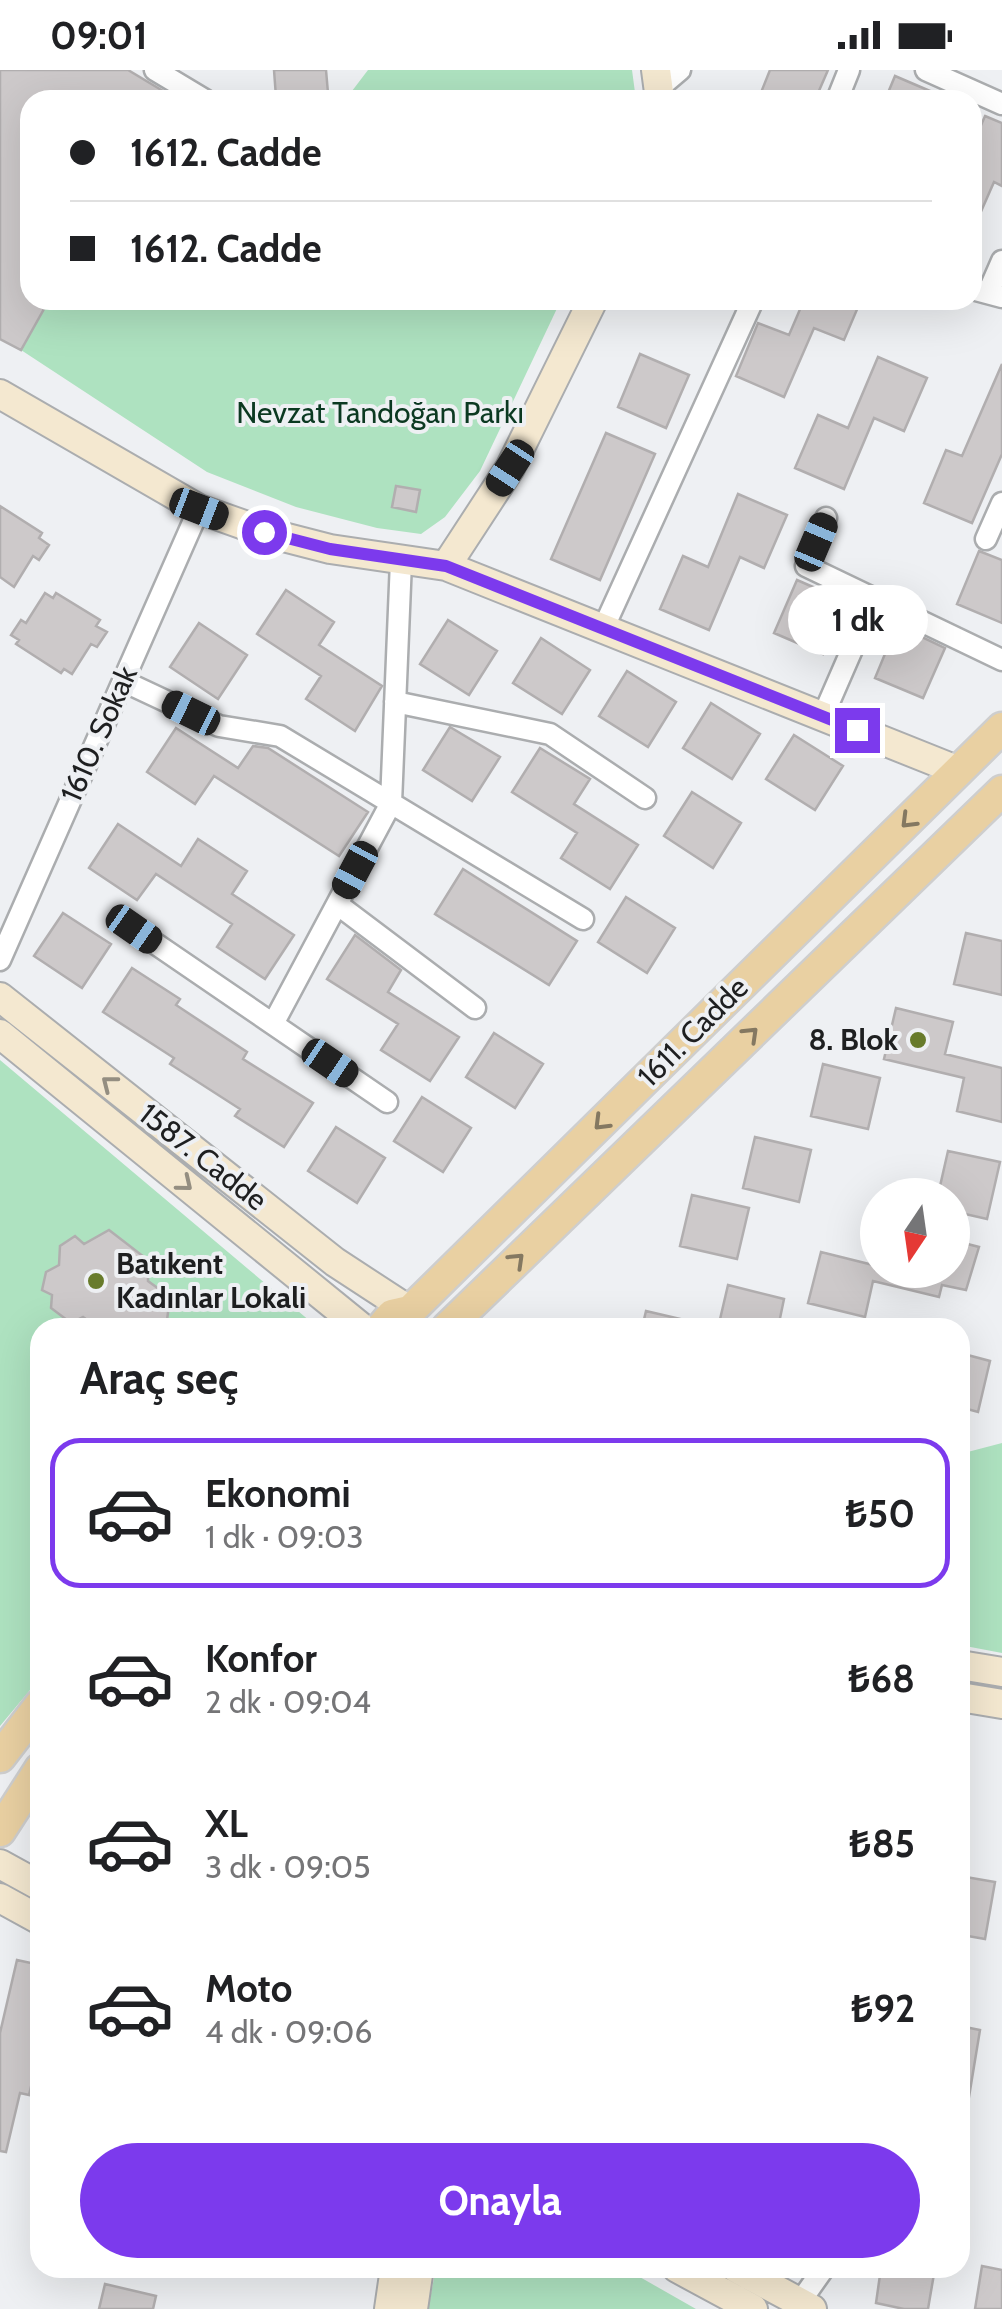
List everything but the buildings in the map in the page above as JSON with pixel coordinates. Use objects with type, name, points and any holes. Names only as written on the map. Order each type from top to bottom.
[{"type":"main road","name":"1611. Cadde","points":[[421,1318],[1002,728]]},
{"type":"main road","name":"1611. Cadde","points":[[457,1318],[998,801]]},
{"type":"main road","points":[[0,1757],[30,1717]]},
{"type":"main road","points":[[0,1831],[30,1785]]},
{"type":"street","points":[[156,70],[189,90]]},
{"type":"street","points":[[938,72],[974,90]]},
{"type":"street","points":[[988,293],[1002,261]]},
{"type":"street","points":[[446,566],[510,468],[588,310]]},
{"type":"street","points":[[603,628],[748,310]]},
{"type":"street","points":[[0,394],[199,509],[296,542],[446,566],[959,771]]},
{"type":"street","points":[[986,539],[1002,503]]},
{"type":"street","name":"1610. Sokak","points":[[0,960],[199,509]]},
{"type":"street","points":[[826,518],[806,566],[1002,660]]},
{"type":"street","points":[[274,1024],[391,803],[402,561]]},
{"type":"street","points":[[823,716],[874,599]]},
{"type":"street","points":[[123,680],[218,726],[280,736],[583,919]]},
{"type":"street","points":[[395,702],[550,734],[645,798]]},
{"type":"street","points":[[337,904],[475,1008]]},
{"type":"street","points":[[134,929],[387,1102]]},
{"type":"street","name":"1587. Cadde","points":[[0,997],[335,1262],[419,1318]]},
{"type":"street","name":"1587. Cadde","points":[[0,1034],[350,1318]]},
{"type":"street","points":[[970,1667],[1002,1672]]},
{"type":"street","points":[[970,1698],[1002,1704]]},
{"type":"street","points":[[0,1864],[30,1880]]},
{"type":"street","points":[[0,1898],[30,1914]]},
{"type":"street","points":[[389,2309],[394,2278]]},
{"type":"street","points":[[413,2309],[418,2278]]},
{"type":"street","points":[[696,2278],[753,2309]]},
{"type":"street","points":[[754,2278],[806,2306],[819,2278]]},
{"type":"green space","points":[[368,70],[632,70],[635,90],[353,90]]},
{"type":"green space","name":"Nevzat Tandoğan Parkı","points":[[43,310],[556,310],[480,471],[445,517],[421,534],[377,528],[296,507],[207,472],[21,350]]},
{"type":"green space","points":[[0,1060],[306,1318],[30,1318],[30,1690],[0,1726]]},
{"type":"green space","points":[[1002,1443],[1002,1653],[970,1647],[970,1451]]},
{"type":"green space","points":[[434,2278],[642,2278],[696,2309],[428,2309]]},
{"type":"place","name":"8. Blok","points":[[918,1040]]},
{"type":"place","name":"Batıkent Kadınlar Lokali","points":[[96,1281]]},
{"type":"route","points":[[264,532],[330,549],[446,566],[857,730]]}]
